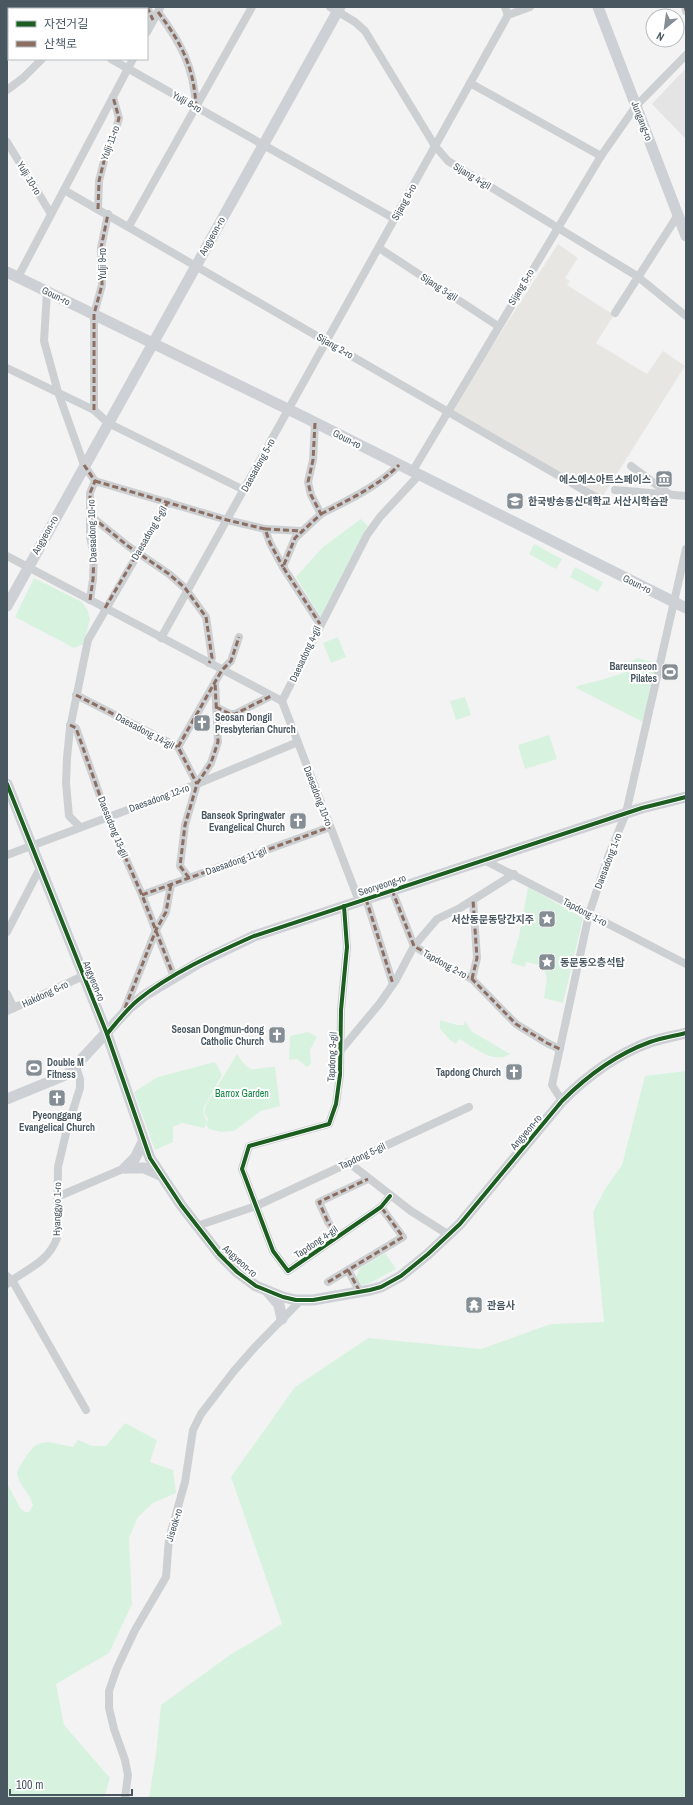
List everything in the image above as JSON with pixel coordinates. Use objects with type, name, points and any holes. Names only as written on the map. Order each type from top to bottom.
[{"type":"street","points":[[129,226],[252,7]]},
{"type":"street","name":"Sijang 6-ro","points":[[289,410],[470,83],[507,11],[530,7]]},
{"type":"street","name":"Jungang-ro","points":[[598,7],[686,236]]},
{"type":"street","points":[[685,7],[686,11]]},
{"type":"street","name":"Angyeon-ro","points":[[7,606],[27,567],[262,146],[336,8]]},
{"type":"street","name":"Sijang 4-gil","points":[[336,8],[365,30],[435,146],[448,161],[637,276],[686,316]]},
{"type":"street","points":[[148,9],[153,20]]},
{"type":"street","points":[[148,30],[159,9],[177,38],[186,57],[195,91],[196,107]]},
{"type":"street","name":"Sijang 5-ro","points":[[320,624],[367,535],[415,473],[447,411],[601,156],[636,106],[686,56]]},
{"type":"street","points":[[7,90],[23,78],[41,60]]},
{"type":"street","name":"Yulji 8-ro","points":[[113,60],[262,146],[395,219]]},
{"type":"street","points":[[18,277],[132,60]]},
{"type":"street","points":[[470,83],[601,156]]},
{"type":"street","name":"Yulji 11-ro","points":[[98,209],[98,182],[119,118],[113,97]]},
{"type":"street","name":"Yulji 10-ro","points":[[7,142],[51,214]]},
{"type":"street","name":"Sijang 2-ro","points":[[64,190],[129,226],[606,503]]},
{"type":"street","name":"Yulji 9-ro","points":[[94,410],[94,314],[102,285],[101,248],[108,214]]},
{"type":"street","points":[[614,313],[678,215]]},
{"type":"street","name":"Sijang 3-gil","points":[[379,248],[498,326]]},
{"type":"street","name":"Goun-ro","points":[[7,272],[289,410],[686,608]]},
{"type":"street","points":[[47,291],[44,341],[58,392],[84,466],[95,481]]},
{"type":"street","points":[[7,368],[94,410],[108,423],[244,490]]},
{"type":"street","name":"Daesadong 5-ro","points":[[161,638],[289,410]]},
{"type":"street","points":[[315,423],[314,450],[309,487],[321,514]]},
{"type":"street","points":[[283,567],[295,538],[321,514],[368,490],[389,475],[399,465]]},
{"type":"street","points":[[631,466],[669,495]]},
{"type":"street","name":"Daesadong 6-gil","points":[[95,481],[168,502],[106,608]]},
{"type":"street","name":"Daesadong 10-ro","points":[[90,600],[94,554],[90,537],[92,517],[90,493],[95,481]]},
{"type":"street","points":[[615,490],[686,496]]},
{"type":"street","points":[[168,502],[227,520],[265,529],[302,531]]},
{"type":"street","points":[[92,517],[128,546],[169,574],[187,591],[204,613],[208,621],[212,658],[209,663]]},
{"type":"street","name":"Daesadong 4-gil","points":[[265,529],[270,543],[283,567],[320,624],[282,702]]},
{"type":"street","name":"Daesadong 1-ro","points":[[562,1101],[552,1086],[589,914],[606,863],[626,813],[686,549]]},
{"type":"street","points":[[7,556],[282,702]]},
{"type":"street","points":[[80,827],[69,816],[66,783],[70,725],[88,640],[106,608]]},
{"type":"street","points":[[178,747],[222,670],[231,661],[239,637]]},
{"type":"street","points":[[197,784],[211,763],[218,742],[215,682]]},
{"type":"street","name":"Daesadong 14-gil","points":[[76,695],[178,747],[197,784]]},
{"type":"street","points":[[216,707],[230,714],[235,714],[271,696]]},
{"type":"street","name":"Daesadong 10-ro","points":[[282,702],[330,827],[362,900],[393,984]]},
{"type":"street","name":"Daesadong 13-gil","points":[[70,725],[76,728],[107,816],[142,895],[174,977]]},
{"type":"street","name":"Daesadong 12-ro","points":[[7,856],[107,816],[197,784],[298,742]]},
{"type":"street","name":"Angyeon-ro","points":[[7,784],[107,1034],[144,1142],[162,1177],[197,1226],[228,1263],[247,1279],[266,1291],[283,1297],[301,1300],[324,1298],[360,1292],[381,1286],[401,1276],[449,1236],[562,1101],[591,1075],[620,1056],[651,1042],[686,1033]]},
{"type":"street","name":"Daesadong 12-ro","points":[[189,878],[180,866],[180,858],[185,825],[197,784]]},
{"type":"street","name":"Seoryeong-ro","points":[[7,1099],[64,1076],[76,1067],[122,1016],[145,995],[217,953],[254,936],[626,813],[686,797]]},
{"type":"street","name":"Daesadong 11-gil","points":[[142,895],[330,827]]},
{"type":"street","name":"Tapdong 1-ro","points":[[484,860],[514,874],[686,964]]},
{"type":"street","points":[[7,932],[40,868]]},
{"type":"street","points":[[341,1050],[380,1002],[393,984],[414,946],[437,919],[473,900],[514,874]]},
{"type":"street","points":[[122,1016],[156,930],[168,907],[170,884]]},
{"type":"street","name":"Tapdong 2-ro","points":[[392,890],[414,946],[472,979],[516,1024],[547,1043],[560,1049]]},
{"type":"street","points":[[472,979],[477,958],[473,900]]},
{"type":"street","name":"Tapdong 3-gil","points":[[256,1206],[242,1169],[248,1146],[329,1124],[336,1104],[341,1050],[341,1010],[347,947],[344,906]]},
{"type":"street","name":"Hakdong 6-ro","points":[[10,1010],[83,976]]},
{"type":"street","points":[[7,994],[10,1010]]},
{"type":"street","name":"Hyanggyo 1-ro","points":[[76,1067],[80,1077],[80,1088],[67,1129],[58,1166],[58,1231],[52,1249],[41,1262],[9,1280],[86,1410]]},
{"type":"street","name":"Tapdong 5-gil","points":[[197,1226],[256,1206],[469,1106]]},
{"type":"street","points":[[57,1197],[125,1168],[135,1158],[144,1142]]},
{"type":"street","points":[[348,1162],[390,1196],[449,1236]]},
{"type":"street","points":[[125,1168],[146,1168],[162,1177]]},
{"type":"street","points":[[338,1236],[328,1222],[319,1202],[368,1179]]},
{"type":"street","name":"Tapdong 4-gil","points":[[256,1206],[273,1251],[288,1271],[381,1206],[390,1196]]},
{"type":"street","points":[[328,1282],[403,1237],[381,1206]]},
{"type":"street","points":[[348,1270],[360,1292]]},
{"type":"street","points":[[266,1291],[278,1303],[282,1319]]},
{"type":"street","name":"Jiseok-ro","points":[[125,1798],[128,1776],[126,1760],[108,1708],[109,1691],[117,1668],[136,1630],[166,1577],[169,1539],[186,1482],[193,1430],[201,1414],[234,1371],[255,1346],[301,1300]]},
{"type":"shaded area","points":[[686,68],[686,139],[652,104]]},
{"type":"shaded area","points":[[558,244],[578,258],[565,278],[570,281],[567,285],[614,315],[596,343],[647,374],[663,351],[685,366],[601,499],[450,411]]},
{"type":"green space","points":[[361,519],[368,526],[321,617],[296,577],[323,547]]},
{"type":"green space","points":[[534,544],[562,559],[556,569],[529,554]]},
{"type":"green space","points":[[575,567],[603,582],[598,592],[570,577]]},
{"type":"green space","points":[[34,578],[82,602],[88,611],[90,619],[84,644],[74,648],[15,617]]},
{"type":"green space","points":[[338,637],[346,657],[331,663],[323,643]]},
{"type":"green space","points":[[638,658],[655,663],[643,722],[576,688],[577,686],[626,672],[630,662]]},
{"type":"green space","points":[[465,697],[471,715],[456,720],[450,701]]},
{"type":"green space","points":[[549,735],[557,759],[525,769],[518,745]]},
{"type":"green space","points":[[528,887],[583,918],[563,1003],[544,998],[547,978],[543,966],[526,962],[525,967],[511,963],[519,936]]},
{"type":"green space","points":[[440,1020],[457,1025],[464,1025],[465,1021],[471,1031],[510,1054],[504,1057],[497,1057],[484,1054],[459,1039],[456,1044],[440,1029]]},
{"type":"green space","points":[[308,1032],[317,1037],[310,1050],[311,1064],[307,1067],[297,1059],[289,1060],[290,1036]]},
{"type":"green space","name":"Barrox Garden","points":[[237,1054],[246,1066],[250,1068],[257,1069],[275,1067],[280,1106],[261,1111],[234,1131],[221,1132],[209,1129],[206,1125],[208,1119],[204,1113],[206,1105]]},
{"type":"green space","points":[[215,1062],[222,1075],[204,1107],[203,1113],[207,1121],[204,1128],[182,1123],[173,1127],[173,1142],[155,1150],[134,1092],[158,1077]]},
{"type":"green space","points":[[686,1071],[686,1798],[149,1798],[156,1754],[161,1705],[230,1655],[282,1624],[231,1477],[295,1387],[368,1338],[481,1349],[551,1324],[604,1322],[593,1212],[605,1189],[622,1165],[645,1076]]},
{"type":"green space","points":[[385,1253],[396,1269],[372,1282],[363,1285],[358,1282],[356,1279],[359,1269]]},
{"type":"green space","points":[[125,1423],[157,1440],[150,1462],[173,1470],[176,1493],[153,1503],[138,1517],[129,1538],[132,1604],[109,1653],[56,1684],[64,1725],[110,1778],[104,1798],[7,1798],[7,1483],[20,1508],[25,1512],[29,1512],[33,1505],[17,1473],[31,1450],[41,1443],[46,1442],[73,1447],[78,1440],[92,1446],[106,1446]]},
{"type":"marked path","points":[[685,7],[686,11]]},
{"type":"marked path","points":[[148,9],[153,20]]},
{"type":"marked path","points":[[158,12],[174,35],[185,56],[193,80],[196,107]]},
{"type":"marked path","points":[[98,209],[99,181],[105,157],[113,140],[119,118],[113,97]]},
{"type":"marked path","points":[[94,410],[94,314],[102,285],[101,248],[108,214]]},
{"type":"marked path","points":[[315,423],[313,460],[308,482],[311,495],[321,514],[295,538],[283,567],[320,624]]},
{"type":"marked path","points":[[84,465],[95,481]]},
{"type":"marked path","points":[[321,514],[372,486],[399,465]]},
{"type":"marked path","points":[[95,481],[227,520],[265,529],[270,543],[283,567]]},
{"type":"marked path","points":[[90,600],[94,554],[90,537],[90,493],[95,481]]},
{"type":"marked path","points":[[105,608],[168,502]]},
{"type":"marked path","points":[[92,517],[128,546],[169,574],[185,588],[206,617],[212,658],[209,663]]},
{"type":"marked path","points":[[265,529],[302,531]]},
{"type":"marked path","points":[[178,747],[222,670],[231,661],[239,637]]},
{"type":"marked path","points":[[189,878],[180,866],[185,825],[197,784],[211,763],[218,742],[215,682]]},
{"type":"marked path","points":[[76,695],[178,747],[197,784]]},
{"type":"marked path","points":[[216,707],[230,714],[235,714],[271,696]]},
{"type":"marked path","points":[[70,725],[76,728],[107,816],[142,895],[174,977]]},
{"type":"marked path","points":[[142,895],[330,827]]},
{"type":"marked path","points":[[125,1008],[156,930],[166,912],[171,884]]},
{"type":"marked path","points":[[392,890],[414,946],[472,979],[516,1024],[547,1043],[560,1049]]},
{"type":"marked path","points":[[366,899],[393,984]]},
{"type":"marked path","points":[[472,979],[477,958],[473,900]]},
{"type":"marked path","points":[[338,1236],[328,1222],[319,1202],[368,1179]]},
{"type":"marked path","points":[[328,1282],[403,1237],[381,1207]]},
{"type":"marked path","points":[[348,1270],[360,1292]]},
{"type":"cycle path","points":[[7,784],[107,1034],[150,1158],[181,1205],[219,1254],[237,1272],[256,1286],[283,1297],[296,1300],[313,1300],[370,1290],[381,1287],[401,1276],[428,1254],[460,1224],[562,1101],[582,1083],[614,1059],[638,1047],[654,1041],[686,1033]]},
{"type":"cycle path","points":[[107,1034],[122,1016],[138,1000],[151,990],[194,964],[254,936],[642,808],[686,797]]},
{"type":"cycle path","points":[[344,906],[347,947],[341,1010],[340,1075],[336,1104],[329,1124],[249,1146],[242,1169],[273,1251],[288,1271],[381,1207],[390,1196]]},
{"type":"place","name":"에스에스아트스페이스","points":[[664,479]]},
{"type":"place","name":"한국방송통신대학교 서산시학습관","points":[[515,501]]},
{"type":"place","name":"Bareunseon Pilates","points":[[670,672]]},
{"type":"place","name":"Seosan Dongil Presbyterian Church","points":[[202,723]]},
{"type":"place","name":"Banseok Springwater Evangelical Church","points":[[298,821]]},
{"type":"place","name":"서산동문동당간지주","points":[[547,919]]},
{"type":"place","name":"동문동오층석탑","points":[[547,962]]},
{"type":"place","name":"Seosan Dongmun-dong Catholic Church","points":[[277,1035]]},
{"type":"place","name":"Double M Fitness","points":[[34,1068]]},
{"type":"place","name":"Tapdong Church","points":[[514,1072]]},
{"type":"place","name":"Pyeonggang Evangelical Church","points":[[57,1098]]},
{"type":"place","name":"관음사","points":[[474,1305]]}]
